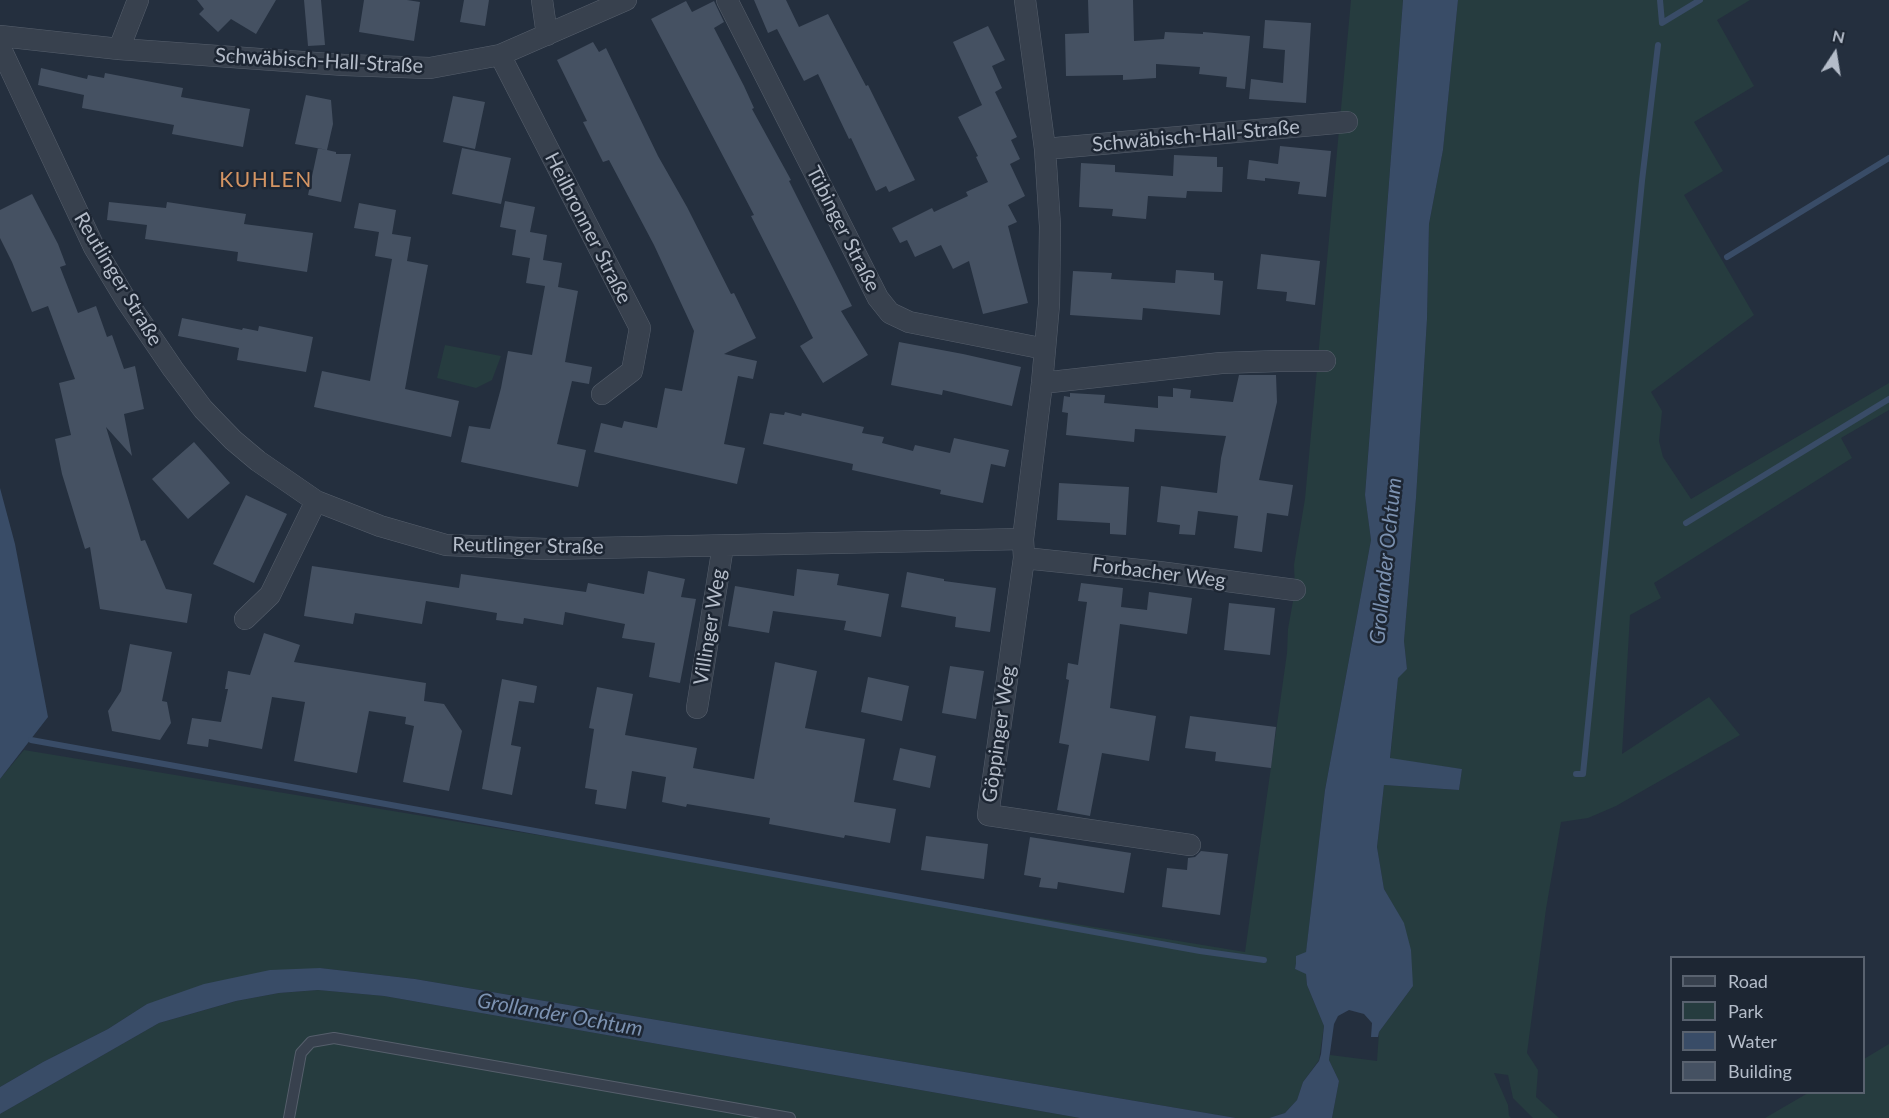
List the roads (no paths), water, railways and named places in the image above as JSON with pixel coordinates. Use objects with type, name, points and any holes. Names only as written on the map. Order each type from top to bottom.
[{"type":"street","points":[[119,49],[138,0]]},
{"type":"street","points":[[542,0],[547,34]]},
{"type":"street","name":"Schwäbisch-Hall-Straße","points":[[0,36],[119,49],[344,65],[430,68],[500,55],[626,0]]},
{"type":"street","name":"Tübinger Straße","points":[[727,0],[878,298],[890,313],[909,322],[1045,349]]},
{"type":"street","points":[[1023,549],[1049,304],[1050,226],[1044,149],[1025,0]]},
{"type":"street","name":"Reutlinger Straße","points":[[0,47],[94,247],[126,300],[173,369],[204,409],[234,440],[258,461],[316,501],[380,526],[446,545],[536,549],[723,546],[1023,549]]},
{"type":"street","name":"Heilbronner Straße","points":[[500,55],[640,328],[632,370],[602,394]]},
{"type":"street","name":"Schwäbisch-Hall-Straße","points":[[1044,149],[1347,123]]},
{"type":"street","points":[[1042,383],[1221,363],[1325,361]]},
{"type":"street","points":[[245,620],[270,595],[316,501]]},
{"type":"street","name":"Villinger Weg","points":[[698,708],[723,546]]},
{"type":"street","name":"Forbacher Weg","points":[[1023,549],[1159,572],[1294,590]]},
{"type":"street","name":"Göppinger Weg","points":[[1023,549],[988,815],[1190,844]]},
{"type":"lane","points":[[289,1118],[301,1053],[311,1042],[334,1038],[790,1118]]},
{"type":"water","name":"Grollander Ochtum","points":[[1403,0],[1458,0],[1443,150],[1429,224],[1427,319],[1404,641],[1407,669],[1398,678],[1390,758],[1462,769],[1459,790],[1384,785],[1377,847],[1384,889],[1404,923],[1411,950],[1413,986],[1379,1032],[1378,1037],[1371,1037],[1372,1023],[1364,1014],[1349,1010],[1338,1016],[1334,1024],[1329,1060],[1339,1081],[1332,1118],[1269,1118],[1285,1113],[1297,1100],[1303,1082],[1319,1061],[1321,1054],[1324,1026],[1307,985],[1306,974],[1295,969],[1296,956],[1306,952],[1325,790],[1371,540],[1365,495]]},
{"type":"water","points":[[0,488],[15,544],[48,717],[0,779]]},
{"type":"water","name":"Grollander Ochtum","points":[[320,968],[415,979],[1236,1118],[1080,1118],[384,996],[318,990],[279,993],[236,1001],[159,1023],[0,1114],[0,1087],[108,1029],[147,1004],[204,984],[270,970]]},
{"type":"waterway","points":[[1660,0],[1662,23],[1700,0]]},
{"type":"waterway","points":[[1576,774],[1583,774],[1642,181],[1658,45]]},
{"type":"waterway","points":[[1727,257],[1889,158]]},
{"type":"waterway","points":[[1686,523],[1889,399]]},
{"type":"waterway","points":[[31,740],[1200,951],[1264,960]]},
{"type":"district","name":"KUHLEN","points":[[266,180]]}]
